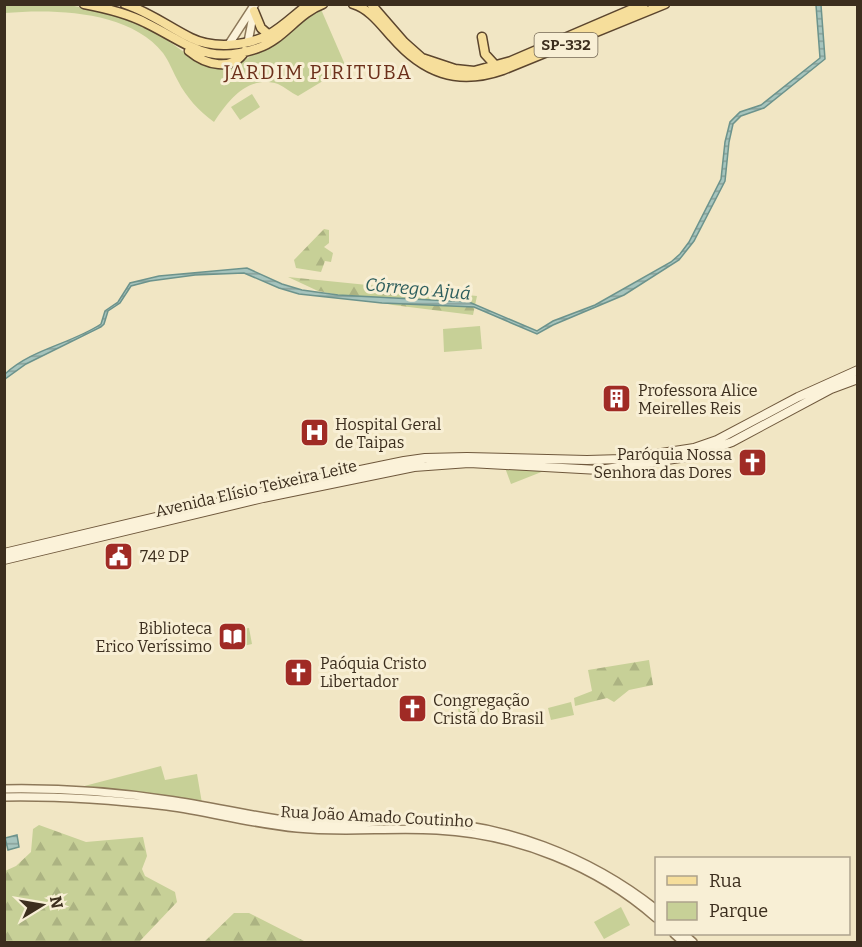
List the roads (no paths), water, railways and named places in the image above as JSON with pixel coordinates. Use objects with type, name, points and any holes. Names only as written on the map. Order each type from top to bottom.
[{"type":"main road","points":[[84,4],[133,17],[182,44],[201,60],[220,64],[236,61],[245,52],[268,44],[323,4]]},
{"type":"main road","points":[[125,4],[192,39],[206,43],[229,44],[248,42],[269,35],[309,4]]},
{"type":"main road","name":"SP-332","points":[[353,4],[374,17],[405,52],[422,64],[452,76],[465,78],[484,76],[510,68],[665,4]]},
{"type":"main road","name":"SP-332","points":[[370,4],[422,58],[455,69],[474,71],[496,66],[644,4]]},
{"type":"main road","points":[[255,7],[261,28],[269,35]]},
{"type":"main road","points":[[482,37],[485,54],[496,66]]},
{"type":"main road","points":[[245,52],[248,42]]},
{"type":"main road","name":"Avenida Elísio Teixeira Leite","points":[[4,553],[312,480],[425,458],[622,459],[694,448],[717,440],[798,397],[858,370]]},
{"type":"main road","name":"Avenida Elísio Teixeira Leite","points":[[4,560],[263,498],[414,467],[469,463],[607,470],[694,456],[732,442],[831,389],[858,379]]},
{"type":"street","points":[[137,4],[148,14]]},
{"type":"street","points":[[248,42],[255,7]]},
{"type":"street","points":[[229,44],[255,7]]},
{"type":"street","name":"Rua João Amado Coutinho","points":[[4,789],[144,797],[301,822],[416,821],[473,827],[510,834],[574,858],[626,887],[655,908]]},
{"type":"street","name":"Rua João Amado Coutinho","points":[[4,797],[69,798],[169,807],[298,828],[427,829],[470,832],[506,840],[568,862],[628,897],[655,917]]},
{"type":"water","points":[[816,5],[821,5],[825,59],[764,108],[741,116],[733,124],[725,181],[694,241],[679,260],[624,295],[537,334],[474,307],[382,303],[299,294],[244,273],[195,275],[150,281],[131,286],[120,303],[108,311],[101,327],[26,364],[5,379],[5,374],[27,358],[101,324],[105,311],[118,302],[130,283],[159,276],[247,268],[282,284],[302,290],[338,295],[469,302],[537,331],[553,321],[595,305],[671,262],[689,242],[721,179],[725,142],[730,122],[740,112],[761,105],[820,58]]},
{"type":"water","points":[[17,835],[19,847],[8,850],[5,838]]},
{"type":"place","name":"Professora Alice Meirelles Reis","points":[[617,399]]},
{"type":"place","name":"Hospital Geral de Taipas","points":[[314,433]]},
{"type":"place","name":"Paróquia Nossa Senhora das Dores","points":[[753,463]]},
{"type":"place","name":"74º DP","points":[[119,556]]},
{"type":"place","name":"Biblioteca Erico Veríssimo","points":[[233,637]]},
{"type":"place","name":"Paóquia Cristo Libertador","points":[[299,672]]},
{"type":"place","name":"Congregação Cristã do Brasil","points":[[412,709]]},
{"type":"district","name":"JARDIM PIRITUBA","points":[[318,72]]},
{"type":"water label","name":"Córrego Ajuá","points":[[418,289]]}]
